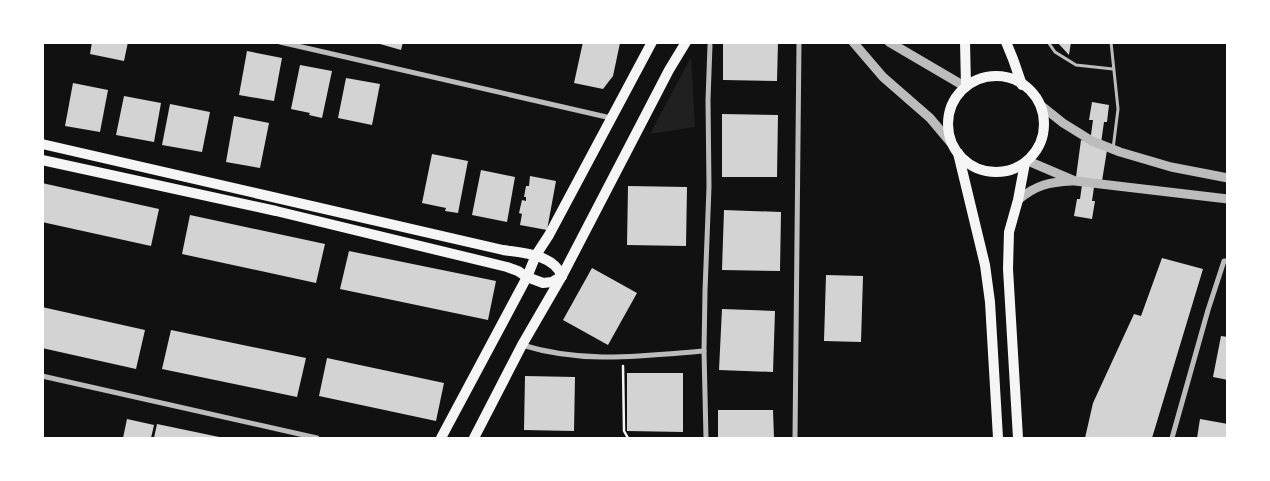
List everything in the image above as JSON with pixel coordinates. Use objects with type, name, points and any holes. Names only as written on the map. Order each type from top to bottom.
[{"type":"main road","points":[[441,438],[527,277],[536,255],[549,235],[652,42]]},
{"type":"main road","points":[[474,438],[522,345],[562,276],[669,70],[686,42]]},
{"type":"main road","points":[[965,42],[965,86]]},
{"type":"main road","points":[[1006,42],[1022,85]]},
{"type":"main road","points":[[958,154],[968,162],[979,167],[995,170],[1007,170],[1026,162],[1036,153],[1042,143],[1046,120],[1043,107],[1033,94],[1011,79],[999,76],[986,76],[974,80],[956,95],[950,106],[947,119],[947,131],[951,143],[958,154],[985,265],[990,302],[998,438]]},
{"type":"main road","points":[[42,144],[493,248],[536,255],[553,264],[560,270],[562,276]]},
{"type":"main road","points":[[42,160],[276,211],[478,260],[518,271],[527,277],[543,283],[552,282],[562,276]]},
{"type":"main road","points":[[1018,438],[1008,269],[1009,232],[1026,162]]},
{"type":"street","points":[[280,42],[611,118]]},
{"type":"street","points":[[795,438],[799,42]]},
{"type":"street","points":[[853,42],[883,77],[930,118],[951,143]]},
{"type":"street","points":[[889,42],[965,86]]},
{"type":"street","points":[[706,438],[704,291],[709,187],[708,100],[710,44]]},
{"type":"street","points":[[1043,107],[1063,123],[1092,140],[1113,149],[1172,166],[1228,178]]},
{"type":"street","points":[[1026,162],[1075,181]]},
{"type":"street","points":[[1018,200],[1028,191],[1052,182],[1075,181],[1228,199]]},
{"type":"street","points":[[1172,438],[1208,310],[1224,261],[1228,261]]},
{"type":"street","points":[[522,345],[576,356],[623,358],[704,351]]},
{"type":"street","points":[[42,376],[318,438]]},
{"type":"lane","points":[[1048,42],[1055,52],[1076,65],[1113,69]]},
{"type":"lane","points":[[1111,42],[1118,109],[1113,149]]},
{"type":"path","points":[[623,358],[624,431],[628,438]]},
{"type":"shaded area","points":[[691,57],[695,127],[650,134]]},
{"type":"building","points":[[92,42],[128,42],[124,61],[90,54]]},
{"type":"building","points":[[373,42],[403,42],[401,50]]},
{"type":"building","points":[[583,42],[620,43],[613,76],[603,89],[574,83]]},
{"type":"building","points":[[723,42],[778,42],[777,81],[723,80]]},
{"type":"building","points":[[1057,42],[1071,42],[1069,55]]},
{"type":"building","points":[[247,51],[282,58],[274,101],[239,95]]},
{"type":"building","points":[[300,65],[332,71],[322,118],[291,109]]},
{"type":"building","points":[[346,78],[380,84],[372,125],[338,118]]},
{"type":"building","points":[[73,83],[108,90],[100,132],[65,126]]},
{"type":"building","points":[[124,96],[161,103],[154,142],[116,135]]},
{"type":"building","points":[[1092,102],[1109,105],[1107,122],[1104,122],[1101,143],[1108,144],[1102,181],[1095,180],[1092,201],[1095,201],[1092,219],[1074,216],[1077,199],[1080,199],[1083,178],[1076,177],[1081,140],[1090,142],[1093,120],[1089,120]]},
{"type":"building","points":[[170,104],[210,112],[202,152],[162,145]]},
{"type":"building","points":[[722,114],[778,115],[777,177],[722,177]]},
{"type":"building","points":[[234,116],[269,123],[260,168],[226,162]]},
{"type":"building","points":[[432,154],[468,161],[458,213],[445,211],[446,208],[422,203]]},
{"type":"building","points":[[481,170],[515,177],[507,222],[472,215]]},
{"type":"building","points":[[530,176],[556,181],[547,230],[520,225],[522,214],[519,213],[522,200],[526,201],[526,197],[524,197],[526,186],[529,186]]},
{"type":"building","points":[[42,183],[159,209],[151,246],[42,222]]},
{"type":"building","points":[[628,186],[687,187],[686,246],[627,245]]},
{"type":"building","points":[[724,210],[781,212],[780,271],[722,270]]},
{"type":"building","points":[[190,215],[325,244],[316,283],[182,254]]},
{"type":"building","points":[[349,251],[496,281],[488,320],[340,289]]},
{"type":"building","points":[[1162,258],[1203,269],[1152,438],[1085,438],[1093,403],[1134,314],[1141,316]]},
{"type":"building","points":[[592,268],[637,293],[608,345],[563,320]]},
{"type":"building","points":[[826,275],[863,276],[861,342],[824,341]]},
{"type":"building","points":[[42,307],[145,330],[136,369],[42,348]]},
{"type":"building","points":[[722,309],[775,311],[773,372],[719,370]]},
{"type":"building","points":[[171,330],[306,358],[297,397],[162,369]]},
{"type":"building","points":[[1221,336],[1228,337],[1228,380],[1213,377]]},
{"type":"building","points":[[327,358],[444,383],[436,421],[319,396]]},
{"type":"building","points":[[627,373],[683,373],[683,432],[627,431]]},
{"type":"building","points":[[525,376],[575,377],[574,431],[524,430]]},
{"type":"building","points":[[718,410],[773,410],[774,438],[718,438]]},
{"type":"building","points":[[127,419],[154,425],[151,438],[123,438]]},
{"type":"building","points":[[1200,419],[1228,424],[1228,438],[1197,438]]},
{"type":"building","points":[[157,424],[224,438],[154,438]]}]
